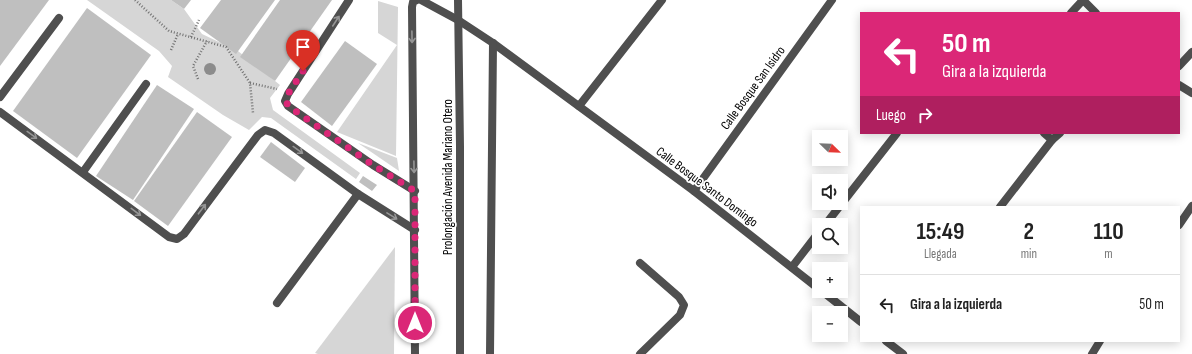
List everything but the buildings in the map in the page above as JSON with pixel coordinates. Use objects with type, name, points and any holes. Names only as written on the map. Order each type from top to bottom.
[{"type":"street","points":[[349,0],[288,94],[286,101],[288,106],[373,165],[415,191]]},
{"type":"street","points":[[415,354],[415,191],[412,7],[413,2],[417,0]]},
{"type":"street","name":"Calle Bosque Santo Domingo","points":[[420,0],[458,20],[493,43],[694,190],[812,283]]},
{"type":"street","name":"Prolongación Avenida Mariano Otero","points":[[458,0],[460,354]]},
{"type":"street","points":[[579,106],[662,0]]},
{"type":"street","name":"Calle Bosque San Isidro","points":[[694,190],[832,0]]},
{"type":"street","points":[[1072,12],[1083,0],[1095,12]]},
{"type":"street","points":[[0,97],[59,18]]},
{"type":"street","points":[[490,354],[493,43]]},
{"type":"street","points":[[1180,65],[1192,52]]},
{"type":"street","points":[[83,172],[146,84]]},
{"type":"street","points":[[1180,87],[1192,93]]},
{"type":"street","points":[[0,112],[169,237],[177,239],[184,234],[258,135],[265,130],[274,133],[358,194],[415,230]]},
{"type":"street","points":[[830,218],[896,134]]},
{"type":"street","points":[[1045,134],[1052,140]]},
{"type":"street","points":[[1001,206],[1052,140],[1059,134]]},
{"type":"street","points":[[277,303],[358,194]]},
{"type":"street","points":[[1180,224],[1192,206]]},
{"type":"street","points":[[792,267],[812,241]]},
{"type":"street","points":[[640,263],[679,297],[684,305],[680,315],[640,354]]},
{"type":"street","points":[[831,298],[860,321]]},
{"type":"street","points":[[1092,354],[1099,342]]},
{"type":"street","points":[[891,343],[903,354]]},
{"type":"path","points":[[135,0],[169,31],[226,47],[250,83],[253,112]]},
{"type":"path","points":[[191,37],[198,20]]},
{"type":"path","points":[[171,50],[178,34]]},
{"type":"path","points":[[198,79],[193,66],[207,41]]},
{"type":"path","points":[[250,83],[277,89]]},
{"type":"shaded area","points":[[87,0],[171,0],[184,9],[202,34],[238,51],[280,85],[270,98],[273,110],[360,173],[356,179],[271,118],[262,117],[249,130],[223,115],[168,77],[172,66],[159,51]]},
{"type":"shaded area","points":[[378,1],[398,7],[396,156],[337,132],[397,45],[378,33]]},
{"type":"shaded area","points":[[358,143],[397,158],[399,171]]},
{"type":"shaded area","points":[[395,247],[394,354],[315,353]]},
{"type":"route","points":[[303,71],[288,94],[286,101],[288,106],[373,165],[415,191],[415,323]]}]
